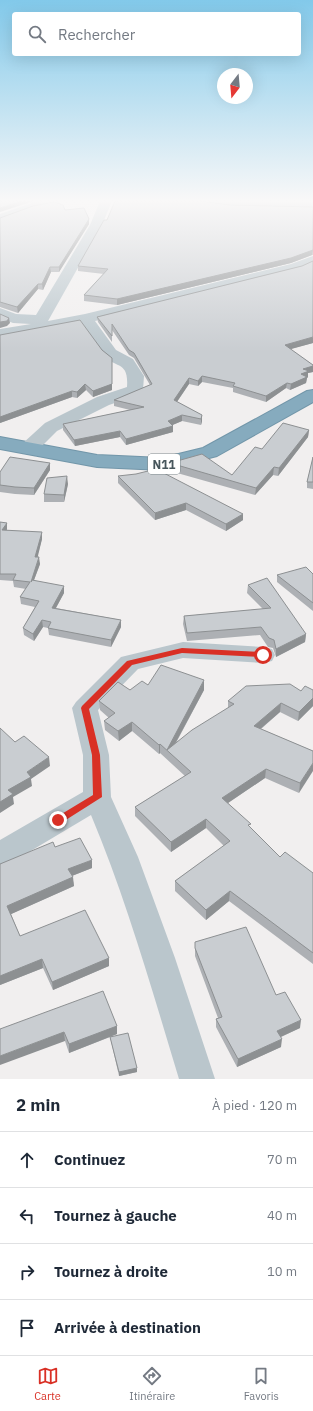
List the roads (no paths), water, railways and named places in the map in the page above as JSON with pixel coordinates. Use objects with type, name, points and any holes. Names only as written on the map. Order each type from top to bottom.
[{"type":"highway","name":"N11","points":[[0,443],[97,461],[162,464],[210,452],[313,394]]},
{"type":"street","points":[[39,324],[81,251]]},
{"type":"street","points":[[0,334],[39,324],[85,319],[296,267],[313,260]]},
{"type":"street","points":[[0,312],[14,318],[39,324]]},
{"type":"street","points":[[29,448],[51,427],[103,401],[135,390],[136,376],[127,362],[110,353],[101,338],[85,319]]},
{"type":"street","points":[[197,1079],[159,958],[123,857],[98,797],[96,755],[85,708],[130,663],[182,650],[263,655]]},
{"type":"street","points":[[0,853],[19,844],[98,797]]}]
